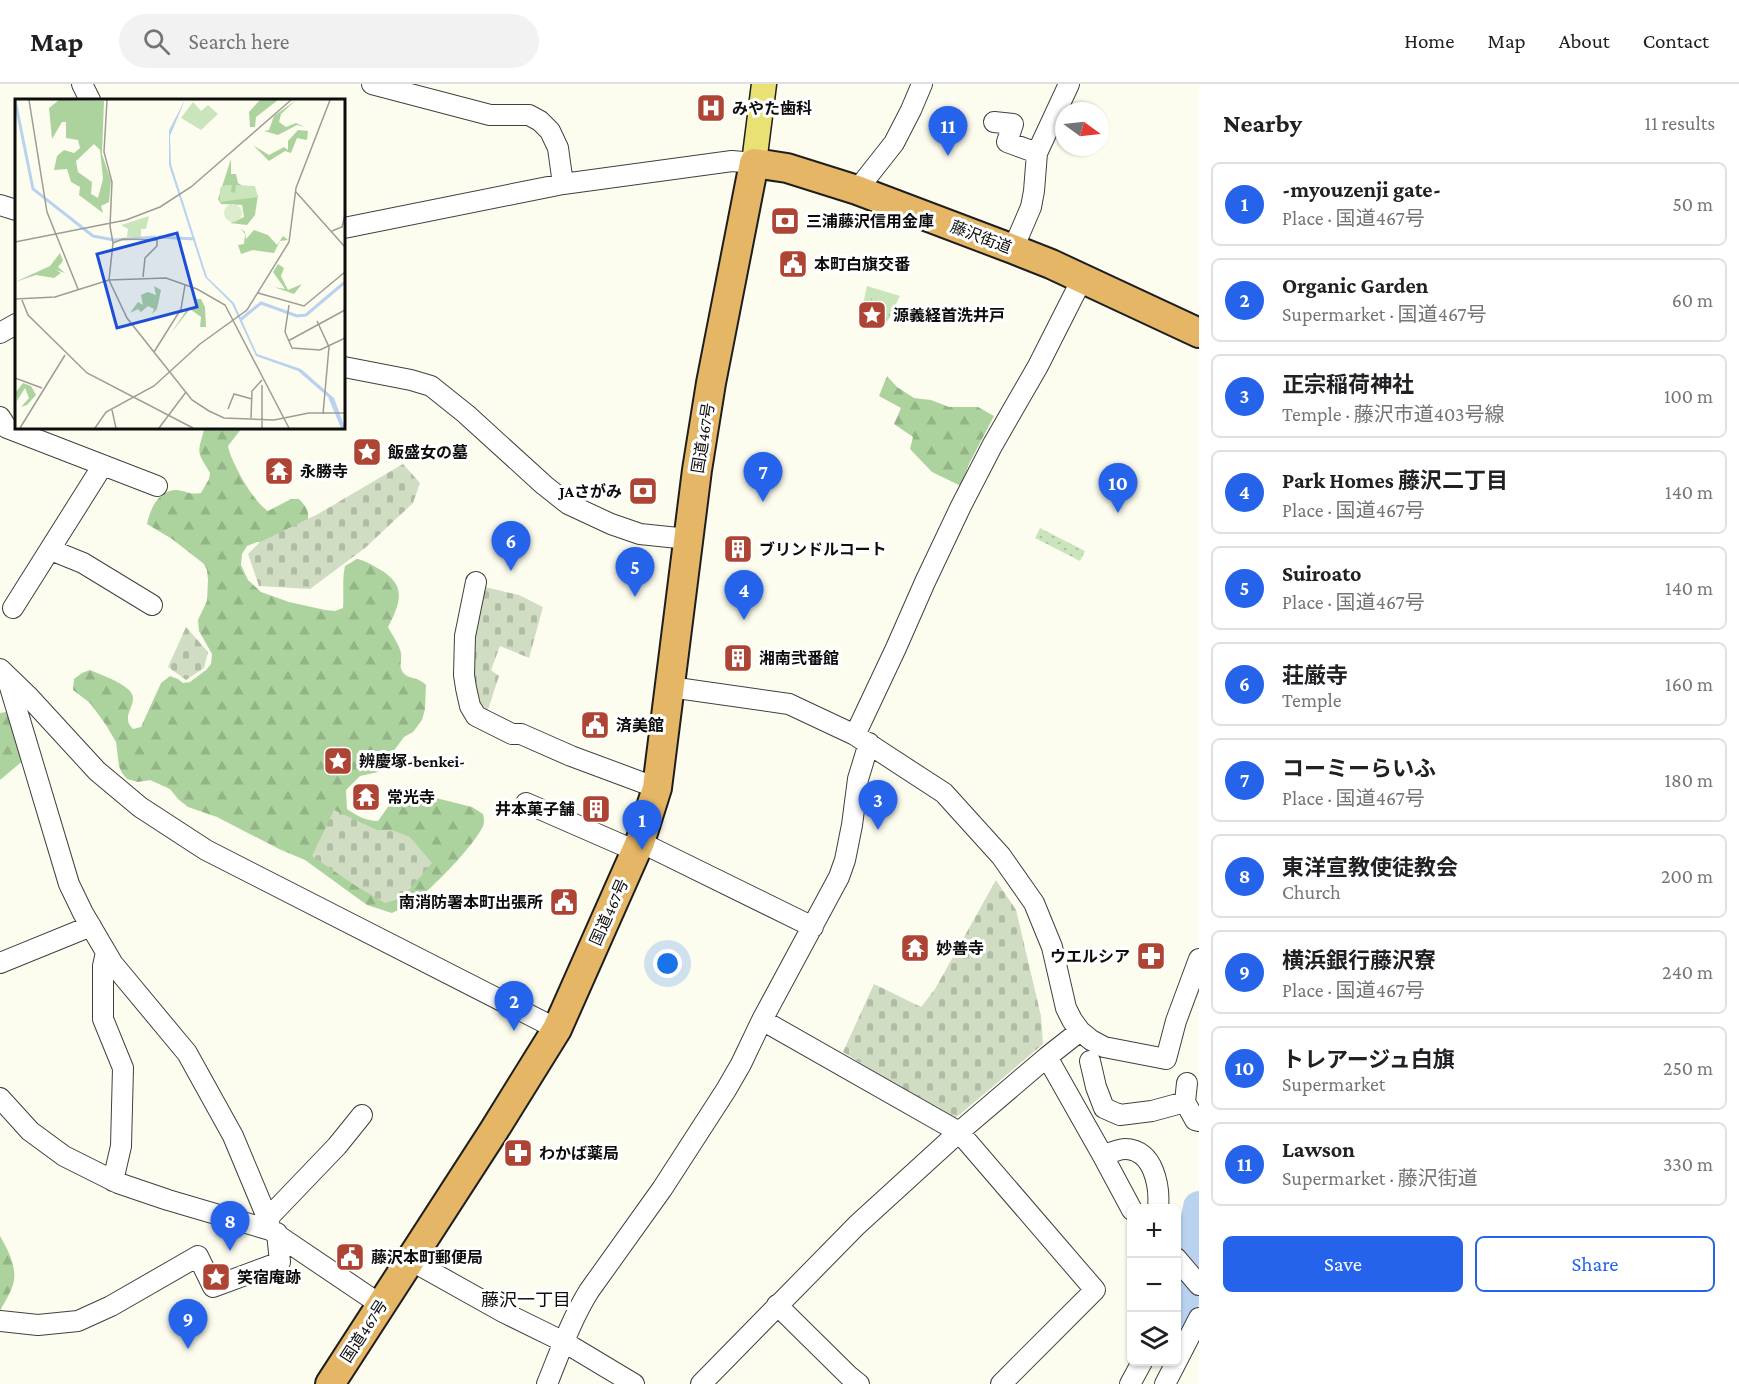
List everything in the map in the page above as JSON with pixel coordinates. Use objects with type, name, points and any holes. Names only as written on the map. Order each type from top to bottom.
[{"type":"highway","name":"藤沢街道","points":[[754,163],[787,168],[857,190],[1013,249],[1051,264],[1199,333]]},
{"type":"highway","name":"国道467号","points":[[330,1384],[557,1029],[638,847],[657,788],[688,539],[711,383],[754,163]]},
{"type":"main road","points":[[754,163],[764,84]]},
{"type":"street","points":[[82,84],[90,99]]},
{"type":"street","points":[[372,84],[490,115],[529,115],[540,121],[550,131],[558,148],[563,184]]},
{"type":"street","points":[[857,190],[894,143],[921,84]]},
{"type":"street","points":[[1013,249],[1031,207],[1036,153],[1069,84]]},
{"type":"street","points":[[994,122],[1013,123],[1007,142],[1036,153]]},
{"type":"street","points":[[345,228],[563,184],[732,161],[754,163]]},
{"type":"street","points":[[0,205],[15,210]]},
{"type":"street","points":[[547,1384],[568,1328],[589,1291],[662,1189],[726,1090],[839,877],[852,825],[862,739],[961,506],[1038,366],[1082,279]]},
{"type":"street","points":[[0,333],[15,325]]},
{"type":"street","points":[[345,367],[431,386],[482,428],[542,484],[568,504],[611,524],[640,534],[688,539]]},
{"type":"street","points":[[0,417],[7,428],[156,486]]},
{"type":"street","points":[[13,608],[103,465]]},
{"type":"street","points":[[51,550],[82,563],[152,604]]},
{"type":"street","points":[[476,582],[465,636],[464,675],[470,706],[476,716],[512,734],[521,734],[581,760],[657,788]]},
{"type":"street","points":[[0,1321],[38,1325],[78,1321],[111,1306],[198,1256],[213,1287],[280,1263],[271,1227],[233,1136],[187,1053],[113,964],[69,884],[3,673]]},
{"type":"street","points":[[3,673],[98,771],[140,807],[206,850],[557,1029]]},
{"type":"street","points":[[670,687],[789,704],[862,739],[944,793],[1001,856],[1034,903],[1052,947],[1066,1008],[1071,1020],[1080,1031],[1104,1047],[1166,1059],[1176,1021],[1199,959]]},
{"type":"street","points":[[526,803],[638,847],[813,927]]},
{"type":"street","points":[[0,963],[91,927]]},
{"type":"street","points":[[106,952],[103,966],[103,1019],[123,1068],[121,1146],[113,1181]]},
{"type":"street","points":[[762,1020],[959,1132],[1095,1290],[1001,1384]]},
{"type":"street","points":[[701,1384],[857,1225],[959,1132],[1080,1031]]},
{"type":"street","points":[[1047,1057],[1128,1204]]},
{"type":"street","points":[[1090,1060],[1104,1108],[1120,1115],[1152,1111],[1186,1093],[1195,1120],[1199,1121]]},
{"type":"street","points":[[0,1098],[30,1131],[64,1156],[113,1181],[168,1200],[271,1227],[381,1305]]},
{"type":"street","points":[[271,1227],[362,1115]]},
{"type":"street","points":[[1103,1156],[1125,1149],[1134,1150],[1142,1155],[1149,1163],[1158,1186],[1158,1204]]},
{"type":"street","points":[[410,1260],[503,1312],[564,1342],[634,1384]]},
{"type":"street","points":[[1181,1264],[1198,1283]]},
{"type":"street","points":[[777,1305],[859,1384]]},
{"type":"street","points":[[1165,1384],[1199,1318]]},
{"type":"street","points":[[1130,1384],[1140,1366]]},
{"type":"green space","points":[[867,286],[900,296],[886,324],[861,314]]},
{"type":"green space","points":[[887,376],[897,387],[914,398],[931,400],[949,407],[978,407],[994,416],[969,464],[961,486],[932,472],[910,449],[913,437],[894,424],[901,408],[879,396]]},
{"type":"green space","points":[[241,429],[228,446],[238,471],[262,507],[268,511],[291,499],[299,499],[307,509],[306,528],[276,543],[257,542],[247,546],[242,554],[241,565],[248,580],[261,592],[289,602],[335,611],[343,608],[345,566],[357,559],[369,563],[388,575],[398,588],[396,610],[388,627],[400,650],[402,671],[426,685],[425,709],[422,720],[413,732],[404,737],[378,772],[360,776],[346,790],[347,809],[362,818],[378,821],[399,796],[416,796],[472,807],[483,814],[484,824],[462,856],[442,877],[413,902],[392,913],[367,905],[305,860],[217,817],[188,807],[170,789],[150,780],[138,782],[127,779],[119,766],[116,742],[106,725],[90,703],[73,690],[74,679],[90,670],[120,684],[132,695],[133,700],[128,719],[133,729],[141,727],[161,683],[170,676],[183,683],[190,682],[211,664],[212,654],[199,631],[198,620],[207,601],[207,570],[204,564],[172,539],[147,524],[153,506],[165,493],[177,490],[201,493],[210,473],[200,453],[204,430]]},
{"type":"green space","points":[[403,464],[420,483],[413,503],[365,548],[310,589],[259,586],[248,554],[260,542],[318,514]]},
{"type":"green space","points":[[1040,528],[1085,551],[1080,561],[1035,538]]},
{"type":"green space","points":[[485,587],[519,595],[543,607],[529,658],[500,646],[491,670],[499,676],[488,710],[480,714],[472,703],[476,632]]},
{"type":"green space","points":[[186,627],[208,652],[204,668],[186,680],[168,667]]},
{"type":"green space","points":[[12,711],[31,754],[0,780],[0,713]]},
{"type":"green space","points":[[334,810],[377,830],[392,830],[410,837],[432,863],[402,898],[385,903],[312,856]]},
{"type":"green space","points":[[996,880],[1016,910],[1041,1016],[1043,1044],[952,1121],[843,1052],[874,984],[921,1007],[935,989]]},
{"type":"green space","points":[[0,1236],[11,1259],[14,1279],[0,1311]]},
{"type":"waterway","points":[[1177,1312],[1183,1302],[1199,1207]]},
{"type":"place","name":"みやた歯科","points":[[711,108]]},
{"type":"place","name":"Lawson","points":[[948,156]]},
{"type":"place","name":"三浦藤沢信用金庫","points":[[785,221]]},
{"type":"place","name":"本町白旗交番","points":[[793,264]]},
{"type":"place","name":"源義経首洗井戸","points":[[872,315]]},
{"type":"place","name":"飯盛女の墓","points":[[367,452]]},
{"type":"place","name":"永勝寺","points":[[279,471]]},
{"type":"place","name":"JAさがみ","points":[[643,491]]},
{"type":"place","name":"コーミーらいふ","points":[[763,502]]},
{"type":"place","name":"トレアージュ白旗","points":[[1118,513]]},
{"type":"place","name":"ブリンドルコート","points":[[738,549]]},
{"type":"place","name":"荘厳寺","points":[[511,571]]},
{"type":"place","name":"Suiroato","points":[[635,597]]},
{"type":"place","name":"Park Homes 藤沢二丁目","points":[[744,620]]},
{"type":"place","name":"湘南弐番館","points":[[738,658]]},
{"type":"place","name":"済美館","points":[[595,725]]},
{"type":"place","name":"辨慶塚-benkei-","points":[[338,761]]},
{"type":"place","name":"常光寺","points":[[366,797]]},
{"type":"place","name":"井本菓子舗","points":[[596,809]]},
{"type":"place","name":"正宗稲荷神社","points":[[878,830]]},
{"type":"place","name":"-myouzenji gate-","points":[[642,850]]},
{"type":"place","name":"南消防署本町出張所","points":[[564,902]]},
{"type":"place","name":"妙善寺","points":[[915,948]]},
{"type":"place","name":"ウエルシア","points":[[1151,956]]},
{"type":"place","name":"Organic Garden","points":[[514,1031]]},
{"type":"place","name":"わかば薬局","points":[[518,1153]]},
{"type":"place","name":"東洋宣教使徒教会","points":[[230,1251]]},
{"type":"place","name":"藤沢本町郵便局","points":[[350,1257]]},
{"type":"place","name":"笑宿庵跡","points":[[216,1277]]},
{"type":"place","name":"横浜銀行藤沢寮","points":[[188,1349]]},
{"type":"district","name":"藤沢一丁目","points":[[526,1300]]}]
